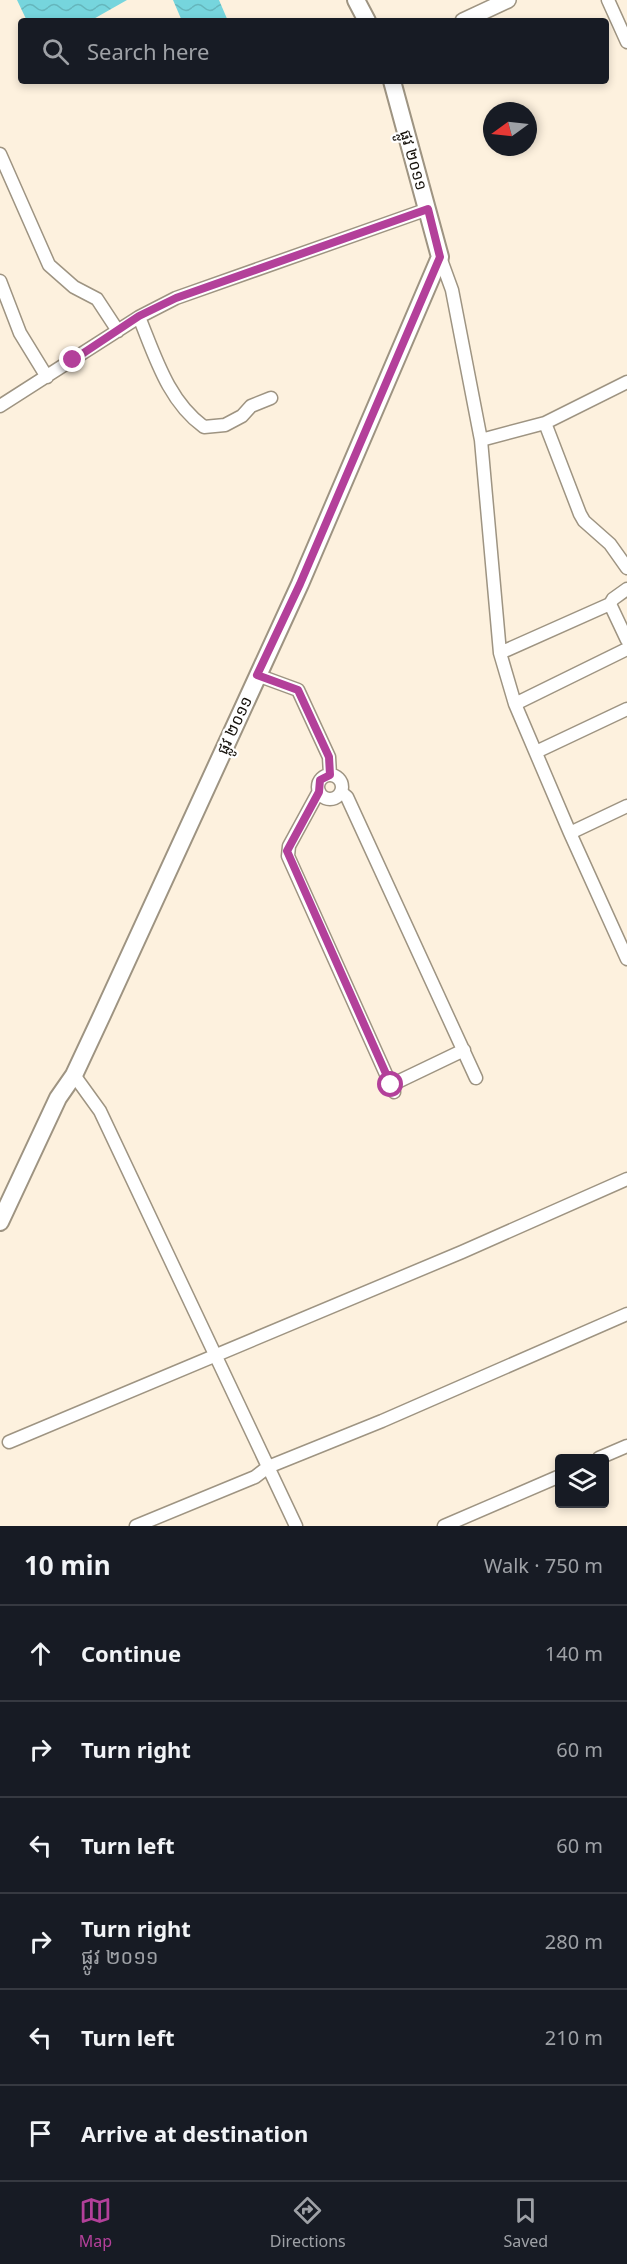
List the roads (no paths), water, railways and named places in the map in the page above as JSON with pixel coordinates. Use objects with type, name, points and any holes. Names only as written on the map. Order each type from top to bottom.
[{"type":"main road","points":[[356,0],[365,18]]},
{"type":"main road","name":"ផ្លូវ ២០១១","points":[[0,1222],[58,1098],[74,1075],[300,584],[440,257],[393,84]]},
{"type":"street","points":[[469,18],[508,0]]},
{"type":"street","points":[[608,0],[627,42]]},
{"type":"street","points":[[0,154],[49,265],[74,287],[97,299],[118,331]]},
{"type":"street","points":[[0,406],[139,316],[176,298],[428,209]]},
{"type":"street","points":[[440,257],[452,290],[482,440],[500,653],[515,704],[627,959]]},
{"type":"street","points":[[0,281],[20,333],[47,377]]},
{"type":"street","points":[[139,316],[166,381],[191,418],[204,427],[225,425],[242,416],[251,406],[271,398]]},
{"type":"street","points":[[482,440],[545,423],[627,382]]},
{"type":"street","points":[[545,423],[580,514],[584,521],[610,544],[627,568]]},
{"type":"street","points":[[500,653],[610,604],[627,589]]},
{"type":"street","points":[[610,604],[627,640]]},
{"type":"street","points":[[515,704],[627,649]]},
{"type":"street","points":[[257,675],[298,690],[329,757],[330,775]]},
{"type":"street","points":[[536,752],[627,709]]},
{"type":"street","points":[[330,775],[320,780],[319,792],[288,846],[288,856],[392,1089],[464,1050]]},
{"type":"street","points":[[330,775],[340,780],[341,792],[347,797],[476,1077]]},
{"type":"street","points":[[319,792],[328,799],[341,792]]},
{"type":"street","points":[[570,833],[627,806]]},
{"type":"street","points":[[74,1075],[100,1112],[296,1526]]},
{"type":"street","points":[[9,1442],[462,1252],[627,1179]]},
{"type":"street","points":[[136,1526],[255,1477],[268,1467],[382,1421],[627,1314]]},
{"type":"street","points":[[608,1454],[627,1446]]},
{"type":"street","points":[[444,1526],[555,1478]]},
{"type":"water","points":[[17,0],[127,0],[95,18],[26,18]]},
{"type":"water","points":[[173,0],[219,0],[227,18],[181,18]]}]
